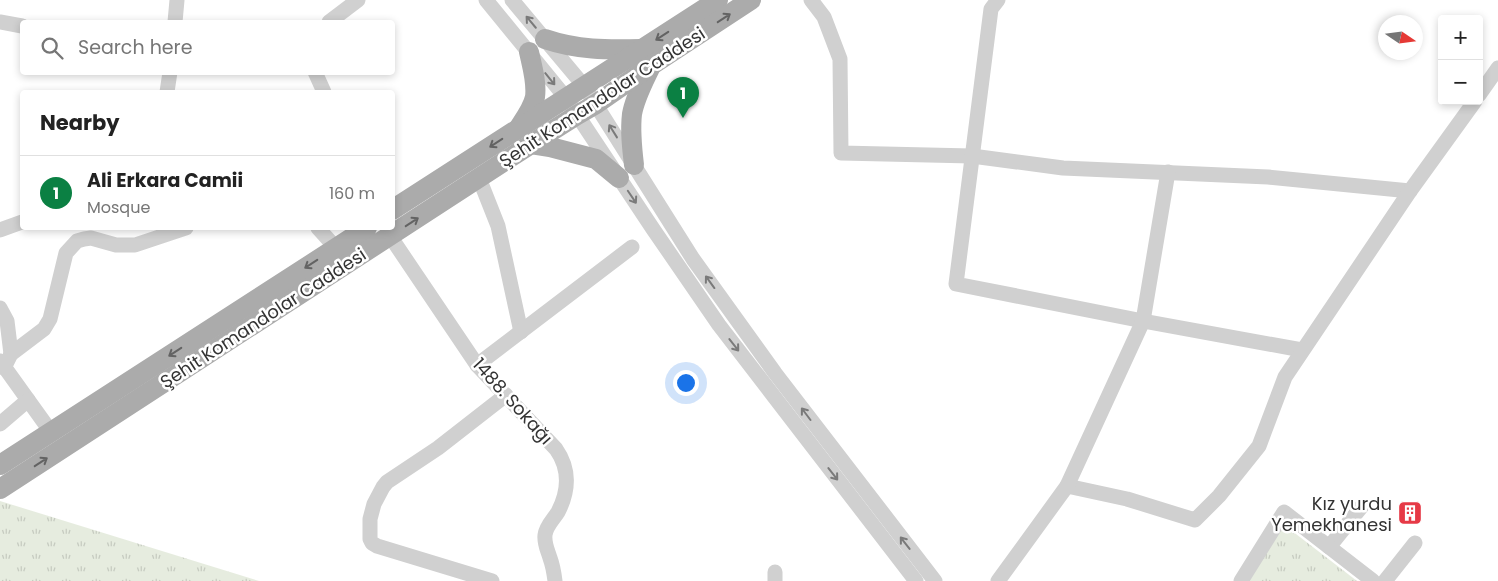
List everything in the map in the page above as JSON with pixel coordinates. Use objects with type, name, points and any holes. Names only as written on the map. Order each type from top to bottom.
[{"type":"main road","name":"Şehit Komandolar Caddesi","points":[[571,106],[596,104],[647,57],[718,0]]},
{"type":"main road","name":"Şehit Komandolar Caddesi","points":[[395,208],[525,136],[571,106],[584,86],[647,57],[751,0]]},
{"type":"main road","points":[[529,52],[535,81],[535,97],[530,110],[525,136],[550,147],[596,159],[626,171],[632,112],[647,57],[564,45],[545,39]]},
{"type":"main road","name":"Şehit Komandolar Caddesi","points":[[0,489],[480,178],[525,136]]},
{"type":"main road","name":"Şehit Komandolar Caddesi","points":[[0,465],[364,230]]},
{"type":"street","points":[[176,0],[176,20]]},
{"type":"street","points":[[332,20],[358,0]]},
{"type":"street","points":[[486,0],[626,171],[693,259],[775,373],[935,581]]},
{"type":"street","points":[[512,0],[584,86],[596,104],[626,171],[720,325],[916,581]]},
{"type":"street","points":[[811,0],[824,17],[840,59],[841,153],[972,156],[1063,168],[1268,177],[1410,191]]},
{"type":"street","points":[[998,0],[990,9],[956,284],[1302,350]]},
{"type":"street","points":[[0,22],[20,26]]},
{"type":"street","points":[[1483,89],[1498,68]]},
{"type":"street","points":[[167,90],[170,75]]},
{"type":"street","points":[[316,75],[323,90]]},
{"type":"street","points":[[1067,486],[1127,499],[1195,520],[1219,496],[1259,446],[1285,377],[1410,191],[1471,105]]},
{"type":"street","points":[[998,581],[1067,486],[1143,321],[1168,172]]},
{"type":"street","points":[[480,178],[498,226],[521,332]]},
{"type":"street","points":[[0,230],[20,223]]},
{"type":"street","points":[[5,361],[44,329],[50,319],[66,253],[77,241],[91,238],[116,245],[136,245],[150,234],[174,230]]},
{"type":"street","points":[[320,230],[336,248]]},
{"type":"street","name":"1488. Sokağı","points":[[390,236],[477,365],[556,449],[564,462],[567,478],[565,493],[558,512],[546,528],[544,538],[555,581]]},
{"type":"street","points":[[477,365],[632,247]]},
{"type":"street","points":[[0,308],[7,321],[5,361],[28,400],[51,432]]},
{"type":"street","points":[[492,581],[377,546],[372,543],[369,532],[374,504],[387,482],[438,448],[506,395]]},
{"type":"street","points":[[0,424],[28,400]]},
{"type":"street","points":[[1329,547],[1362,506]]},
{"type":"street","points":[[1241,581],[1284,512],[1373,581]]},
{"type":"street","points":[[1385,581],[1415,543]]},
{"type":"green space","points":[[0,501],[259,581],[0,581]]},
{"type":"green space","points":[[1283,524],[1357,581],[1246,581]]},
{"type":"place","name":"Ali Erkara Camii","points":[[683,118]]},
{"type":"place","name":"Kız yurdu Yemekhanesi","points":[[1410,513]]}]
